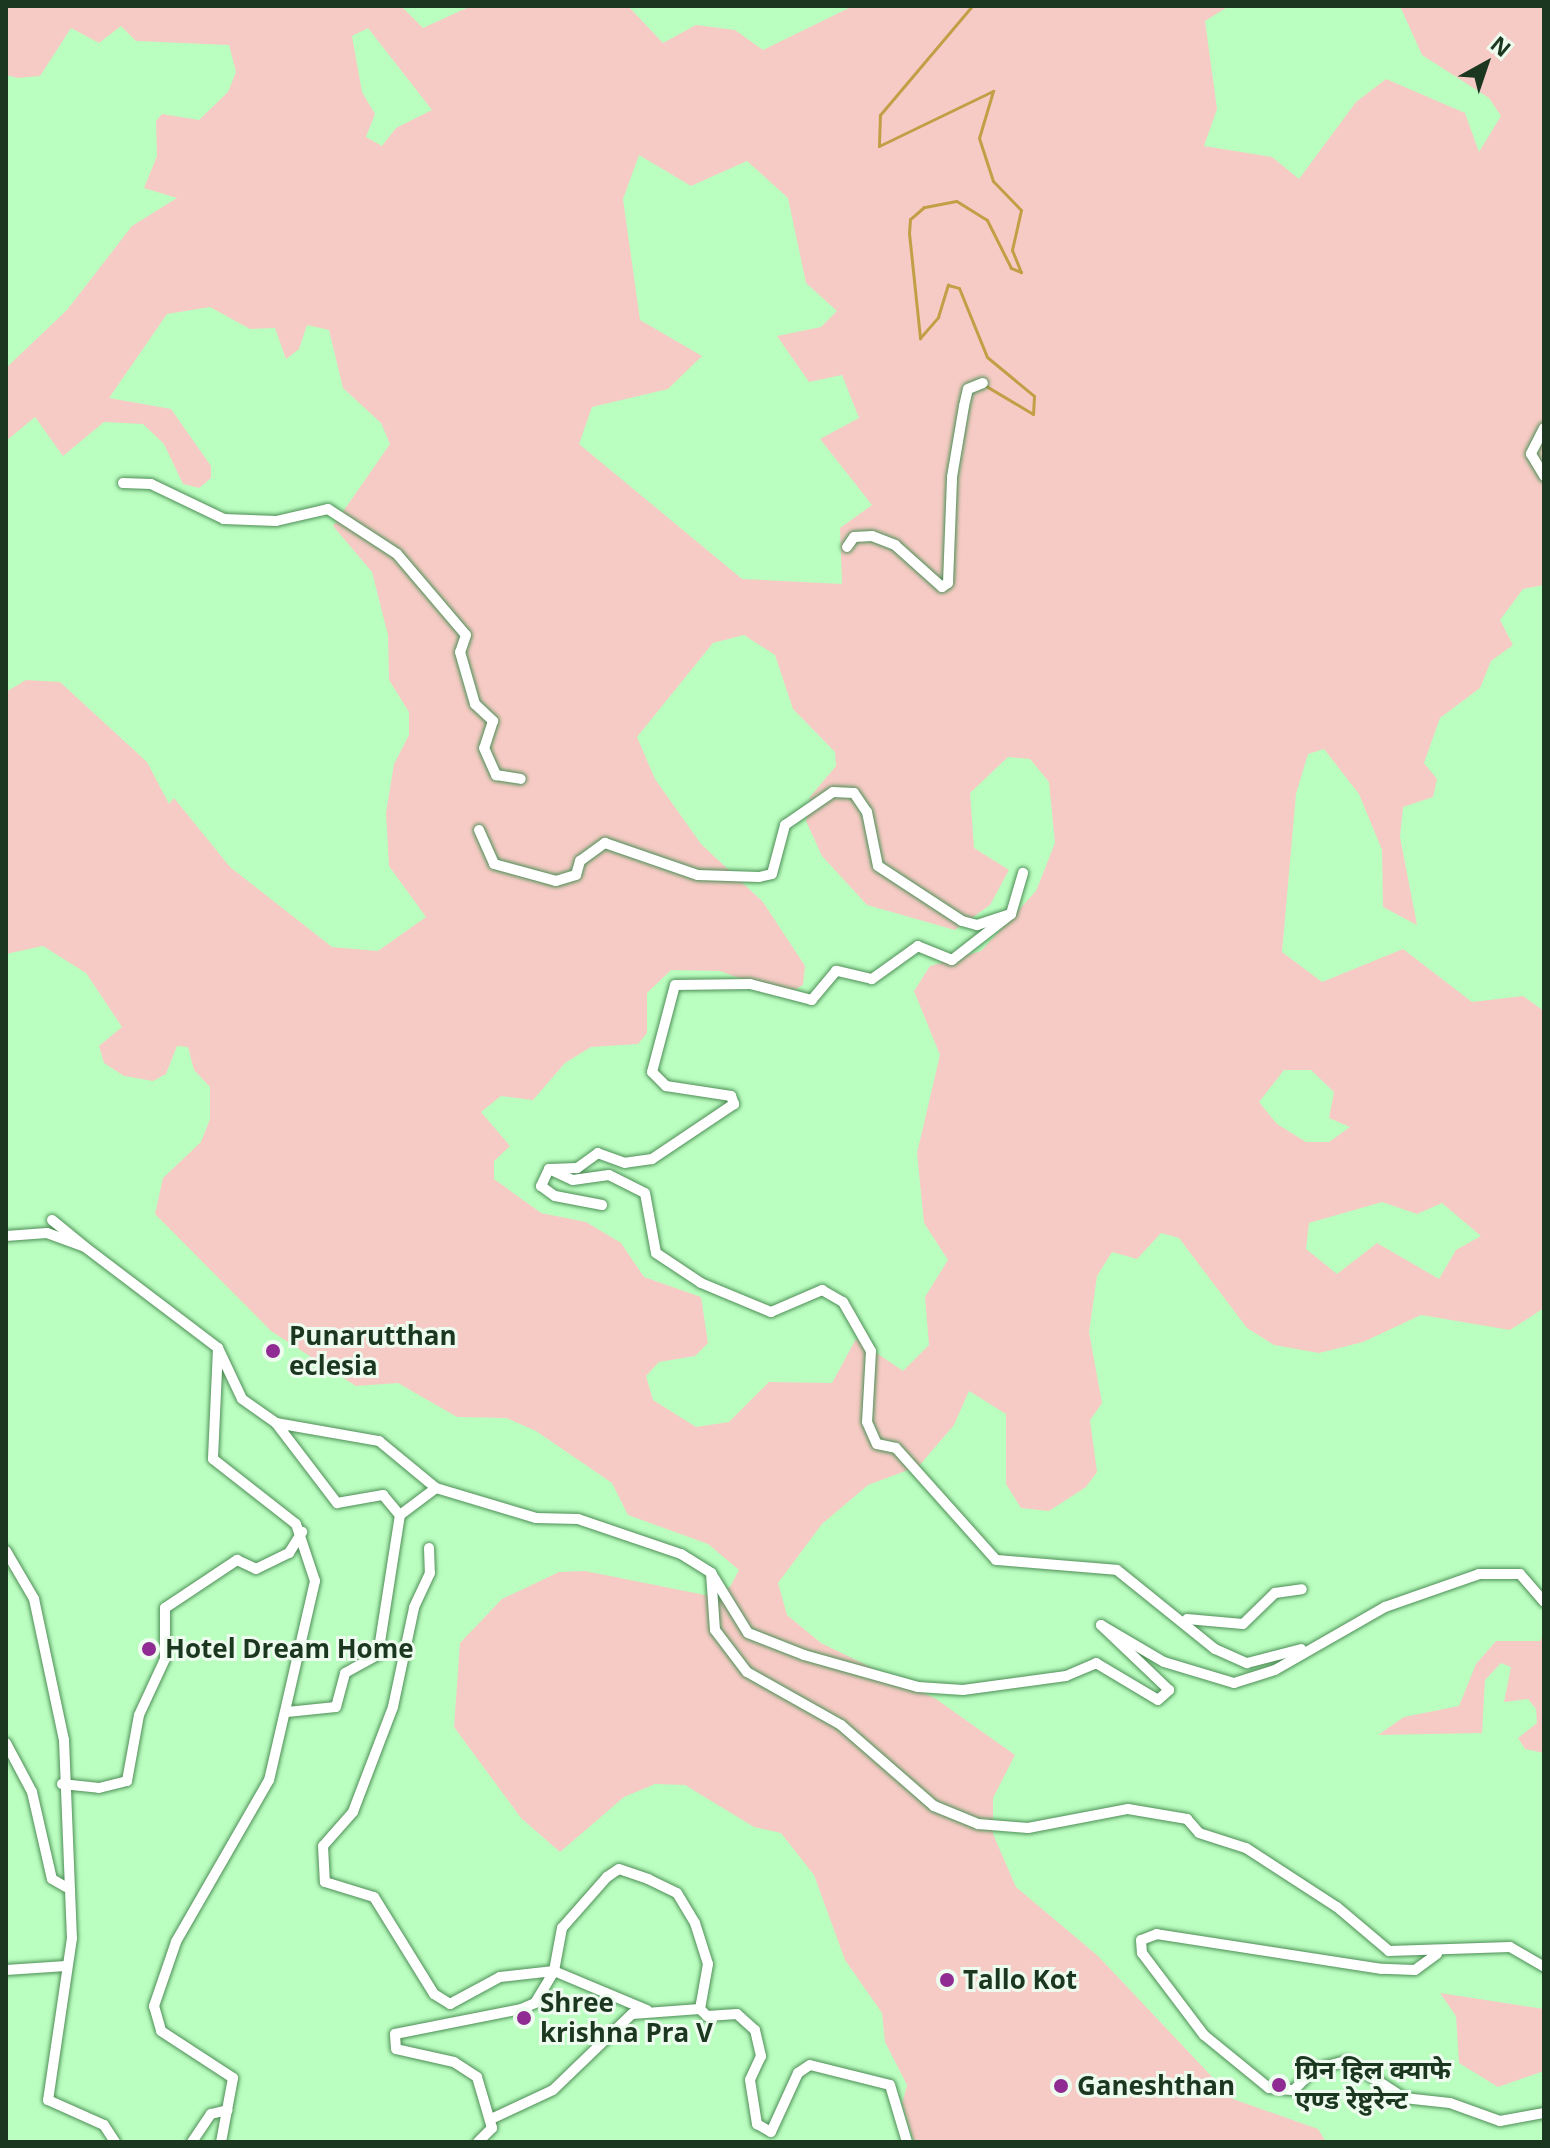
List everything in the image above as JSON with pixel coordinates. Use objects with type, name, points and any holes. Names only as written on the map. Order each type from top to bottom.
[{"type":"street","points":[[847,547],[854,537],[872,536],[895,545],[942,587],[948,583],[952,477],[964,406],[968,389],[983,383]]},
{"type":"street","points":[[1544,428],[1531,454],[1544,476]]},
{"type":"street","points":[[123,483],[151,484],[224,519],[276,521],[328,509],[397,554],[466,635],[460,652],[475,704],[493,721],[484,748],[496,775],[521,779]]},
{"type":"street","points":[[479,830],[494,864],[556,881],[576,875],[580,861],[605,843],[698,875],[759,877],[772,874],[785,825],[833,792],[854,793],[867,812],[878,866],[962,921],[977,925],[1011,914]]},
{"type":"street","points":[[549,1169],[577,1168],[598,1153],[625,1163],[652,1159],[734,1104],[731,1096],[666,1086],[652,1072],[675,985],[750,984],[812,1000],[836,971],[872,979],[918,946],[952,960],[1011,914],[1023,873]]},
{"type":"street","points":[[549,1169],[541,1186],[555,1196],[602,1205]]},
{"type":"street","points":[[549,1169],[573,1180],[609,1175],[645,1193],[656,1253],[701,1283],[771,1312],[822,1290],[843,1302],[871,1351],[867,1422],[877,1444],[896,1448],[987,1552],[1049,1570],[1117,1570],[1181,1617],[1215,1649],[1247,1663],[1301,1649]]},
{"type":"street","points":[[52,1220],[218,1348],[242,1399],[276,1423],[337,1503],[383,1495],[400,1515]]},
{"type":"street","points":[[6,1236],[47,1233],[85,1247]]},
{"type":"street","points":[[218,1348],[213,1459],[302,1532],[315,1581],[287,1712],[265,1790],[176,1942],[154,2006],[161,2031],[233,2078],[221,2142]]},
{"type":"street","points":[[276,1423],[379,1441],[436,1488],[536,1518],[601,1526],[667,1547],[711,1573],[748,1633],[918,1687],[1004,1688],[1096,1663],[1158,1700],[1166,1697],[1169,1690],[1103,1634],[1107,1623],[1164,1662],[1212,1682],[1256,1677],[1301,1649],[1385,1607],[1479,1574],[1520,1574],[1544,1602]]},
{"type":"street","points":[[287,1712],[336,1707],[345,1673],[378,1655],[400,1515],[436,1488]]},
{"type":"street","points":[[62,1784],[99,1788],[127,1781],[139,1715],[165,1659],[165,1608],[237,1560],[256,1569],[289,1553],[302,1532]]},
{"type":"street","points":[[429,1548],[430,1573],[414,1608],[393,1707],[353,1812],[323,1846],[320,1866],[325,1882],[374,1897],[442,2001],[450,2004],[500,1977],[554,1971],[658,2016],[693,2004],[707,2016],[737,2014],[755,2030],[761,2056],[750,2080],[757,2124],[771,2132],[798,2073],[810,2065],[890,2085],[907,2142]]},
{"type":"street","points":[[6,1551],[34,1599],[64,1740],[66,1966],[48,2100],[104,2125],[115,2142]]},
{"type":"street","points":[[711,1573],[715,1630],[747,1672],[841,1725],[934,1806],[978,1824],[1028,1828],[1128,1809],[1187,1819],[1199,1833],[1246,1848],[1337,1907],[1389,1951],[1437,1954],[1510,1947],[1544,1967]]},
{"type":"street","points":[[1181,1617],[1243,1624],[1275,1593],[1302,1589]]},
{"type":"street","points":[[6,1743],[32,1792],[52,1879],[66,1887]]},
{"type":"street","points":[[478,2142],[492,2128],[471,2071],[396,2049],[392,2039],[521,2009],[535,2003],[554,1971],[562,1928],[619,1869],[683,1901],[708,1964],[700,2009]]},
{"type":"street","points":[[1437,1954],[1415,1970],[1382,1969],[1157,1934],[1141,1940],[1142,1953],[1204,2035],[1269,2088],[1294,2090],[1314,2069],[1347,2061],[1404,2098],[1450,2103],[1487,2120],[1544,2113]]},
{"type":"street","points":[[6,1970],[66,1966]]},
{"type":"street","points":[[491,2119],[553,2090],[616,2025],[647,2010]]},
{"type":"street","points":[[192,2142],[211,2114],[228,2110]]},
{"type":"shaded area","points":[[6,6],[401,6],[423,28],[471,6],[628,6],[663,43],[696,25],[735,30],[763,50],[853,6],[1229,6],[1205,21],[1217,109],[1204,146],[1272,157],[1299,179],[1356,102],[1386,79],[1465,113],[1479,152],[1501,116],[1489,98],[1422,55],[1400,6],[1544,6],[1544,585],[1523,589],[1500,620],[1513,645],[1491,661],[1480,688],[1440,718],[1424,763],[1437,779],[1433,797],[1403,807],[1400,837],[1417,925],[1383,907],[1382,850],[1359,794],[1324,749],[1308,754],[1296,794],[1282,952],[1322,982],[1403,949],[1472,1002],[1523,996],[1544,1011],[1544,1308],[1510,1330],[1421,1315],[1363,1342],[1319,1353],[1274,1345],[1247,1328],[1179,1238],[1161,1233],[1137,1259],[1112,1252],[1097,1276],[1089,1332],[1102,1403],[1090,1420],[1097,1472],[1086,1487],[1049,1511],[1021,1508],[1006,1484],[1006,1414],[969,1391],[954,1425],[919,1466],[868,1485],[822,1524],[778,1583],[787,1615],[821,1643],[936,1699],[1015,1755],[993,1798],[993,1834],[1016,1887],[1098,1956],[1233,2099],[1318,2129],[1326,2142],[914,2142],[902,2104],[907,2085],[885,2042],[882,2013],[845,1960],[814,1875],[781,1833],[754,1827],[685,1785],[655,1784],[624,1797],[560,1852],[521,1818],[454,1727],[460,1643],[502,1599],[559,1572],[585,1571],[710,1596],[730,1587],[739,1570],[708,1544],[628,1515],[612,1483],[536,1431],[506,1418],[457,1417],[398,1383],[356,1386],[271,1331],[155,1214],[163,1178],[201,1142],[210,1119],[210,1087],[194,1070],[188,1047],[177,1046],[166,1074],[153,1081],[124,1076],[104,1063],[99,1046],[122,1027],[86,973],[43,946],[6,954],[6,692],[26,680],[60,682],[147,762],[169,804],[174,798],[230,867],[332,947],[378,951],[426,917],[389,866],[386,813],[394,764],[409,735],[409,712],[389,680],[388,635],[372,572],[333,526],[390,444],[381,423],[343,388],[329,330],[307,325],[299,349],[286,359],[275,328],[250,329],[210,307],[167,314],[109,398],[171,409],[211,466],[211,478],[199,488],[183,484],[164,444],[143,424],[104,422],[63,456],[35,417],[6,441],[6,368],[67,310],[132,226],[177,198],[144,188],[157,156],[156,121],[162,114],[199,120],[228,92],[236,72],[229,45],[136,41],[121,26],[99,43],[71,28],[40,76],[18,78],[6,75]],"holes":[[[368,28],[432,110],[396,128],[382,146],[366,137],[375,114],[362,92],[352,36]],[[639,155],[691,186],[747,161],[788,198],[806,283],[837,311],[821,327],[777,336],[809,382],[842,375],[859,418],[820,439],[872,505],[840,528],[842,584],[742,579],[579,444],[592,407],[668,389],[702,356],[640,320],[623,199]],[[744,635],[775,655],[793,709],[835,752],[836,766],[810,797],[806,821],[822,856],[867,905],[955,930],[990,905],[1009,870],[974,848],[970,793],[1008,757],[1030,759],[1049,782],[1055,843],[1036,891],[981,951],[930,966],[914,991],[940,1055],[917,1153],[924,1223],[948,1260],[925,1297],[929,1345],[903,1371],[856,1339],[832,1383],[769,1382],[729,1422],[696,1427],[653,1400],[646,1376],[659,1362],[695,1356],[708,1343],[701,1297],[644,1277],[621,1243],[586,1222],[541,1213],[494,1179],[494,1161],[510,1146],[481,1112],[501,1096],[533,1100],[565,1063],[591,1047],[638,1044],[647,1033],[647,993],[671,970],[720,971],[785,995],[803,985],[805,966],[763,902],[701,844],[655,779],[637,737],[713,643]],[[1284,1070],[1311,1070],[1334,1092],[1329,1118],[1350,1127],[1329,1142],[1306,1142],[1277,1124],[1259,1102]],[[1382,1202],[1417,1214],[1442,1203],[1481,1236],[1456,1250],[1439,1279],[1377,1243],[1337,1274],[1306,1249],[1309,1223]]]},
{"type":"shaded area","points":[[1544,1633],[1544,1753],[1525,1749],[1518,1738],[1537,1723],[1536,1709],[1528,1699],[1504,1702],[1511,1667],[1501,1663],[1485,1680],[1482,1733],[1378,1735],[1404,1717],[1459,1706],[1476,1664],[1496,1641],[1540,1641]]},
{"type":"shaded area","points":[[1440,1993],[1544,2009],[1544,2071],[1498,2087],[1459,2063],[1456,2016]]},
{"type":"waterway","points":[[972,6],[880,115],[879,146],[993,91],[979,138],[993,181],[1021,210],[1012,250],[1021,272],[1011,268],[987,220],[956,201],[924,207],[910,219],[909,233],[920,338],[938,317],[948,285],[959,288],[987,357],[1034,396],[1033,414],[986,386]]},
{"type":"place","name":"Punarutthan eclesia","points":[[273,1351]]},
{"type":"place","name":"Hotel Dream Home","points":[[149,1649]]},
{"type":"place","name":"Tallo Kot","points":[[947,1980]]},
{"type":"place","name":"Shree krishna Pra V","points":[[524,2018]]},
{"type":"place","name":"ग्रिन हिल क्याफे एण्ड रेष्टुरेन्ट","points":[[1279,2085]]},
{"type":"place","name":"Ganeshthan","points":[[1061,2086]]}]
